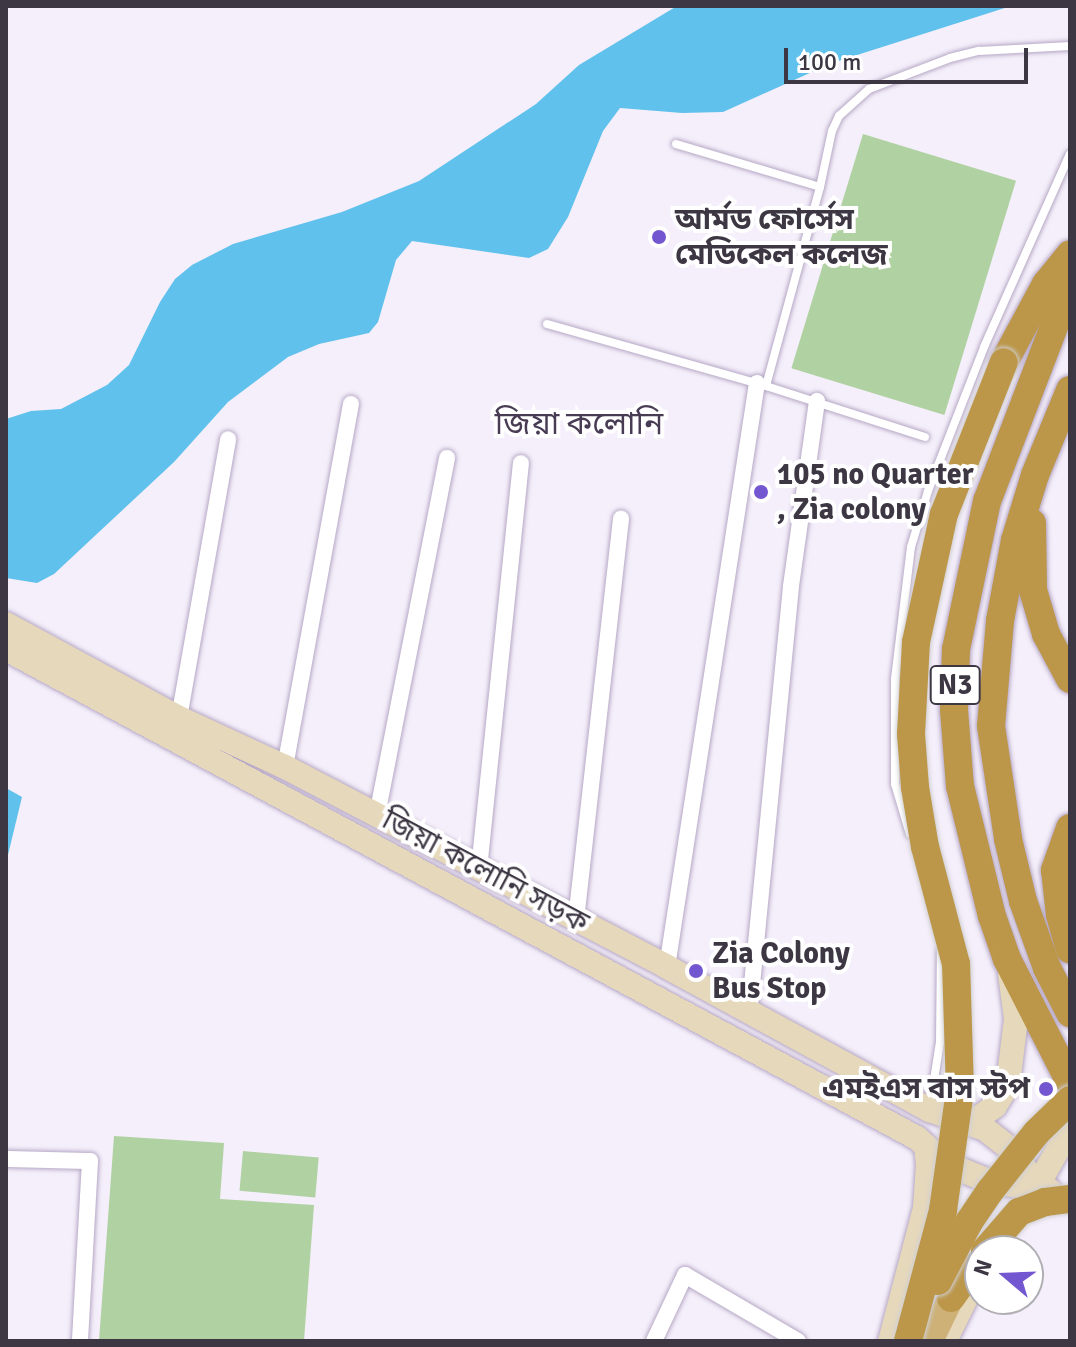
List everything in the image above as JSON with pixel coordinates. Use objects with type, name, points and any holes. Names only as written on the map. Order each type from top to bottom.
[{"type":"highway","points":[[910,1341],[943,1210],[960,1090],[956,964],[925,847],[915,787],[911,734],[916,642],[944,514],[1004,362],[1046,284],[1070,254]]},
{"type":"highway","name":"N3","points":[[1070,285],[987,501],[956,649],[954,710],[960,786],[973,850],[1007,959],[1070,1082]]},
{"type":"highway","name":"N3","points":[[1070,390],[1035,475],[1005,584],[991,726],[1008,839],[1023,901],[1047,968],[1070,1013]]},
{"type":"highway","points":[[1035,475],[1031,533],[1033,590],[1046,634],[1070,679]]},
{"type":"highway","points":[[1070,828],[1055,870],[1060,915],[1070,950]]},
{"type":"highway","points":[[910,1341],[969,1222],[1013,1160],[1070,1100]]},
{"type":"highway","points":[[951,1298],[981,1231],[997,1206],[1070,1127]]},
{"type":"highway","points":[[999,1235],[1019,1212],[1045,1202],[1070,1199]]},
{"type":"highway","points":[[951,1298],[964,1280]]},
{"type":"main road","name":"জিয়া কলোনি সড়ক","points":[[6,624],[179,718],[285,767],[667,967],[749,1015],[929,1110],[997,1137],[1026,1165],[1038,1187]]},
{"type":"main road","name":"জিয়া কলোনি সড়ক","points":[[6,649],[906,1130],[959,1169],[992,1182],[1038,1187],[1070,1199]]},
{"type":"main road","points":[[963,1122],[987,1113],[1008,1084],[1016,1019],[1007,959]]},
{"type":"main road","points":[[1004,1235],[1038,1187],[1070,1127]]},
{"type":"main road","points":[[890,1341],[922,1227],[928,1175],[926,1146]]},
{"type":"main road","points":[[930,1341],[951,1298]]},
{"type":"main road","points":[[945,1341],[964,1304]]},
{"type":"street","points":[[667,967],[762,384]]},
{"type":"street","points":[[749,1015],[791,586],[817,401]]},
{"type":"street","points":[[285,767],[351,404]]},
{"type":"street","points":[[179,718],[228,439]]},
{"type":"street","points":[[377,815],[447,458]]},
{"type":"street","points":[[479,869],[521,463]]},
{"type":"street","points":[[576,920],[621,519]]},
{"type":"street","points":[[6,1159],[90,1161],[80,1341]]},
{"type":"street","points":[[654,1341],[685,1275],[798,1341]]},
{"type":"lane","points":[[762,384],[820,187],[832,131],[839,116],[869,89],[923,67],[979,51],[1070,46]]},
{"type":"lane","points":[[676,144],[820,187]]},
{"type":"lane","points":[[929,1110],[940,1042],[941,940],[895,784],[895,679],[911,547],[928,491],[984,347],[1070,154]]},
{"type":"lane","points":[[547,324],[762,384],[925,437]]},
{"type":"green space","points":[[863,134],[1016,181],[944,415],[791,368]]},
{"type":"green space","points":[[114,1136],[224,1143],[220,1199],[314,1205],[304,1341],[99,1341]]},
{"type":"green space","points":[[243,1151],[319,1158],[315,1197],[240,1191]]},
{"type":"water","points":[[677,6],[1011,6],[832,63],[723,112],[682,113],[620,108],[603,131],[568,217],[548,249],[529,258],[412,241],[396,260],[378,322],[369,333],[319,344],[288,357],[228,402],[174,462],[54,574],[37,583],[6,578],[6,419],[31,411],[61,409],[107,385],[129,365],[160,302],[175,279],[192,265],[233,244],[342,212],[419,181],[536,104],[579,65]]},
{"type":"water","points":[[6,788],[22,797],[6,863]]},
{"type":"place","name":"আর্মড ফোর্সেস মেডিকেল কলেজ","points":[[659,237]]},
{"type":"place","name":"105 no Quarter , Zia colony","points":[[761,492]]},
{"type":"place","name":"Zia Colony Bus Stop","points":[[696,971]]},
{"type":"place","name":"এমইএস বাস স্টপ","points":[[1046,1089]]},
{"type":"district","name":"জিয়া কলোনি","points":[[579,424]]}]
